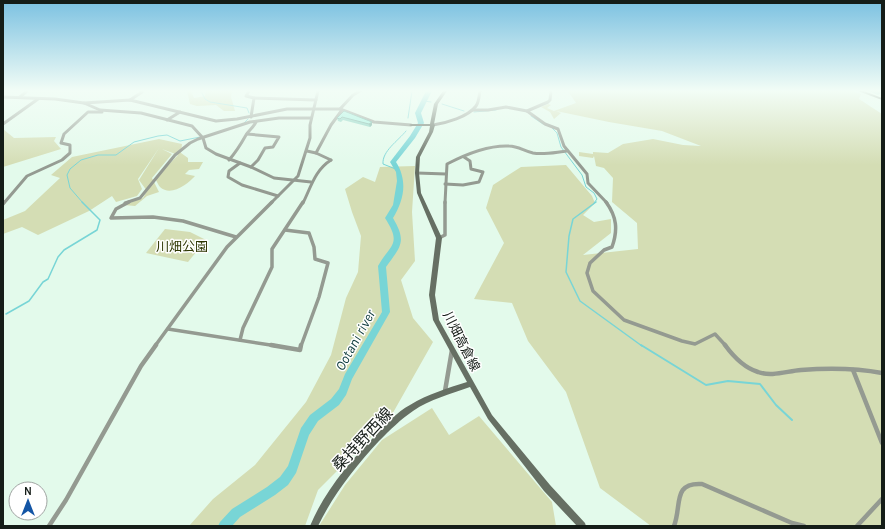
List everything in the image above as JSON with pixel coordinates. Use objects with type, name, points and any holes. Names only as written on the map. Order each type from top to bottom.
[{"type":"street","points":[[3,124],[15,116]]},
{"type":"street","points":[[3,204],[30,174],[53,164],[70,153],[70,145],[61,143],[64,134],[84,116]]},
{"type":"street","points":[[151,116],[192,126],[202,136],[206,148],[229,160],[252,167],[274,178],[296,179],[311,182]]},
{"type":"street","points":[[167,120],[174,116]]},
{"type":"street","points":[[195,116],[216,121],[251,116],[250,122]]},
{"type":"street","points":[[316,153],[337,116]]},
{"type":"street","points":[[357,116],[374,122],[431,126],[444,123],[460,116]]},
{"type":"street","points":[[433,116],[431,126],[418,157],[417,174],[419,193],[439,238],[445,235],[445,184],[447,164],[488,148],[518,147],[532,153],[565,151]]},
{"type":"street","points":[[533,116],[545,124],[558,129],[565,151],[579,167],[588,174],[588,183],[601,196],[613,212],[616,234],[614,244],[612,248],[604,250],[592,260],[587,273],[593,291],[624,320],[661,334],[695,344],[715,334],[743,363],[752,370],[760,373],[776,374],[799,370],[854,370],[882,373]]},
{"type":"street","points":[[49,526],[66,500],[141,366],[236,237],[296,179],[301,170],[307,151],[310,138],[309,129],[312,118],[282,118],[250,122],[202,136],[185,146],[160,172],[142,196],[119,205],[113,211],[111,218],[153,217],[183,221],[236,237]]},
{"type":"street","points":[[229,160],[243,143],[247,134],[253,129],[256,122]]},
{"type":"street","points":[[247,134],[279,137],[273,147],[266,148],[252,167]]},
{"type":"street","points":[[240,340],[243,328],[272,267],[271,252],[301,205],[311,182],[322,167],[331,160],[316,153],[307,151]]},
{"type":"street","points":[[445,184],[463,185],[479,182],[483,172],[471,169],[470,161],[464,157]]},
{"type":"street","points":[[240,164],[229,171],[228,177],[242,186],[278,196]]},
{"type":"street","points":[[417,174],[446,174]]},
{"type":"street","points":[[168,329],[300,350],[303,338],[319,297],[328,263],[315,259],[314,247],[310,233],[285,230]]},
{"type":"street","name":"川畑高倉線","points":[[439,238],[432,295],[436,320],[490,417],[547,488],[582,526]]},
{"type":"street","points":[[445,392],[452,350]]},
{"type":"street","points":[[854,370],[882,442]]},
{"type":"street","name":"桑持野西線","points":[[314,526],[342,481],[370,446],[391,425],[411,409],[445,392],[471,384]]},
{"type":"street","points":[[674,526],[677,522],[682,489],[695,483],[702,484],[772,515],[804,526]]},
{"type":"street","points":[[857,526],[882,499]]},
{"type":"green space","points":[[579,116],[882,116],[882,526],[651,526],[600,488],[566,392],[528,341],[512,303],[474,299],[504,243],[486,208],[493,185],[521,167],[566,165],[592,196],[595,203],[583,215],[594,222],[611,219],[611,233],[583,255],[638,249],[637,223],[612,202],[613,178],[604,168],[596,166],[594,156],[593,158],[579,156],[579,152],[593,154],[593,152],[608,153],[623,144],[653,139],[683,145],[701,146],[662,131]]},
{"type":"green space","points":[[3,129],[14,138],[56,137],[54,141],[61,149],[3,167]]},
{"type":"green space","points":[[159,139],[182,144],[181,153],[188,158],[188,162],[203,162],[199,169],[189,170],[185,174],[195,176],[184,186],[169,191],[164,190],[155,179],[178,155],[162,149],[172,154],[152,178],[159,192],[147,196],[135,206],[124,205],[143,198],[147,191],[139,180],[159,148],[138,179],[142,189],[137,196],[116,202],[112,196],[89,211],[38,235],[22,227],[3,234],[3,220],[25,211],[60,178],[51,175],[72,157]]},
{"type":"green space","points":[[415,166],[412,212],[415,261],[401,280],[413,318],[433,342],[390,418],[318,490],[305,526],[189,526],[213,499],[255,465],[306,402],[331,355],[346,298],[358,272],[361,236],[345,189],[363,177],[375,182],[380,167]]},
{"type":"green space","name":"川畑公園","points":[[165,229],[190,232],[206,240],[188,262],[146,253]]},
{"type":"green space","points":[[432,408],[449,435],[479,416],[552,502],[556,526],[319,526],[345,485],[382,440]]},
{"type":"building","points":[[339,116],[356,116],[372,122],[369,124],[342,117],[340,119],[337,118]]},
{"type":"waterway","name":"Ootani river","points":[[224,526],[236,513],[284,481],[292,469],[305,432],[314,418],[335,402],[343,392],[348,377],[386,312],[382,266],[397,246],[397,231],[389,218],[397,205],[400,181],[399,172],[393,162],[413,137],[421,123],[419,116]]},
{"type":"waterway","points":[[531,116],[543,124]]},
{"type":"waterway","points":[[244,123],[248,119]]},
{"type":"waterway","points":[[552,128],[557,133],[561,147],[582,175],[586,187],[594,193],[597,199],[594,203]]},
{"type":"waterway","points":[[398,170],[383,164],[383,159],[391,146],[406,131]]},
{"type":"waterway","points":[[83,203],[70,188],[67,175],[70,169],[81,160],[98,155],[116,155],[134,142],[158,136],[167,135],[180,141],[200,137]]},
{"type":"waterway","points":[[596,202],[573,219],[569,236],[566,272],[580,301],[642,346]]},
{"type":"waterway","points":[[6,314],[29,301],[43,282],[48,279],[58,257],[64,250],[97,230],[100,220],[83,203]]},
{"type":"waterway","points":[[641,345],[706,385],[728,381],[760,384],[776,405],[792,420]]}]
